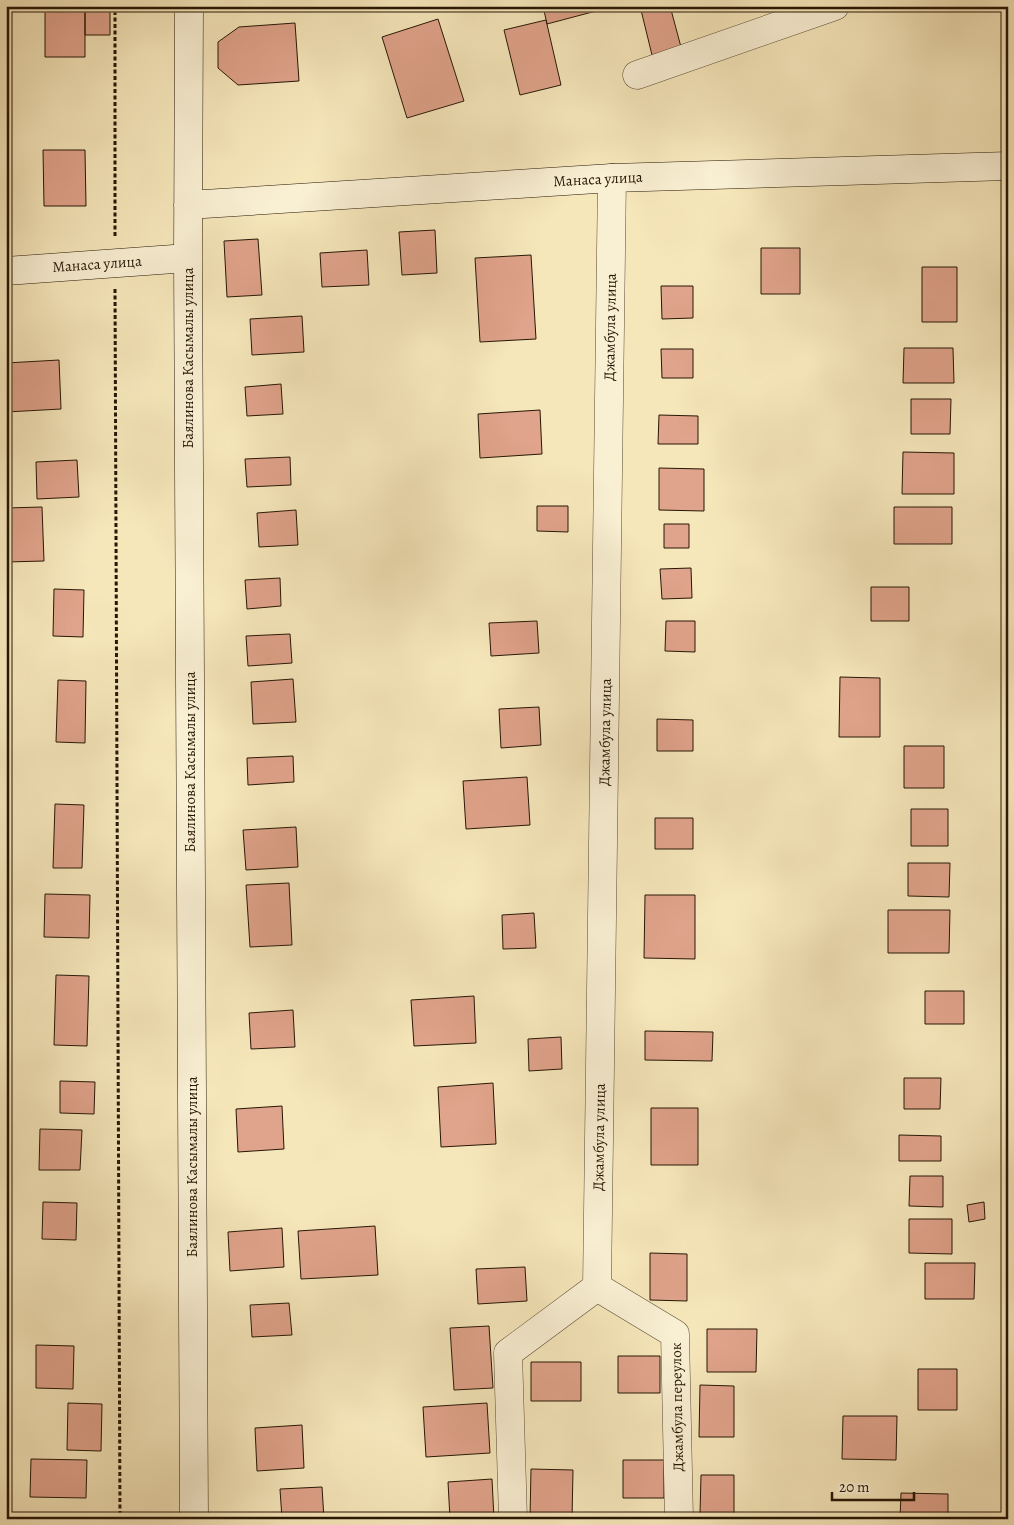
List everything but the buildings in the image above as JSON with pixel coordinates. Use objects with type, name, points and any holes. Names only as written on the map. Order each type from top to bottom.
[{"type":"street","name":"Баялинова Касымалы улица","points":[[189,6],[188,258],[194,1519]]},
{"type":"street","points":[[637,75],[836,6]]},
{"type":"street","name":"Манаса улица","points":[[188,204],[612,178],[1008,166]]},
{"type":"street","name":"Джамбула улица","points":[[598,1286],[612,178]]},
{"type":"street","name":"Манаса улица","points":[[6,271],[188,258]]},
{"type":"street","points":[[513,1519],[508,1353],[598,1286]]},
{"type":"street","name":"Джамбула переулок","points":[[598,1286],[675,1334],[679,1519]]},
{"type":"path","points":[[115,6],[114,262],[120,1519]]}]
